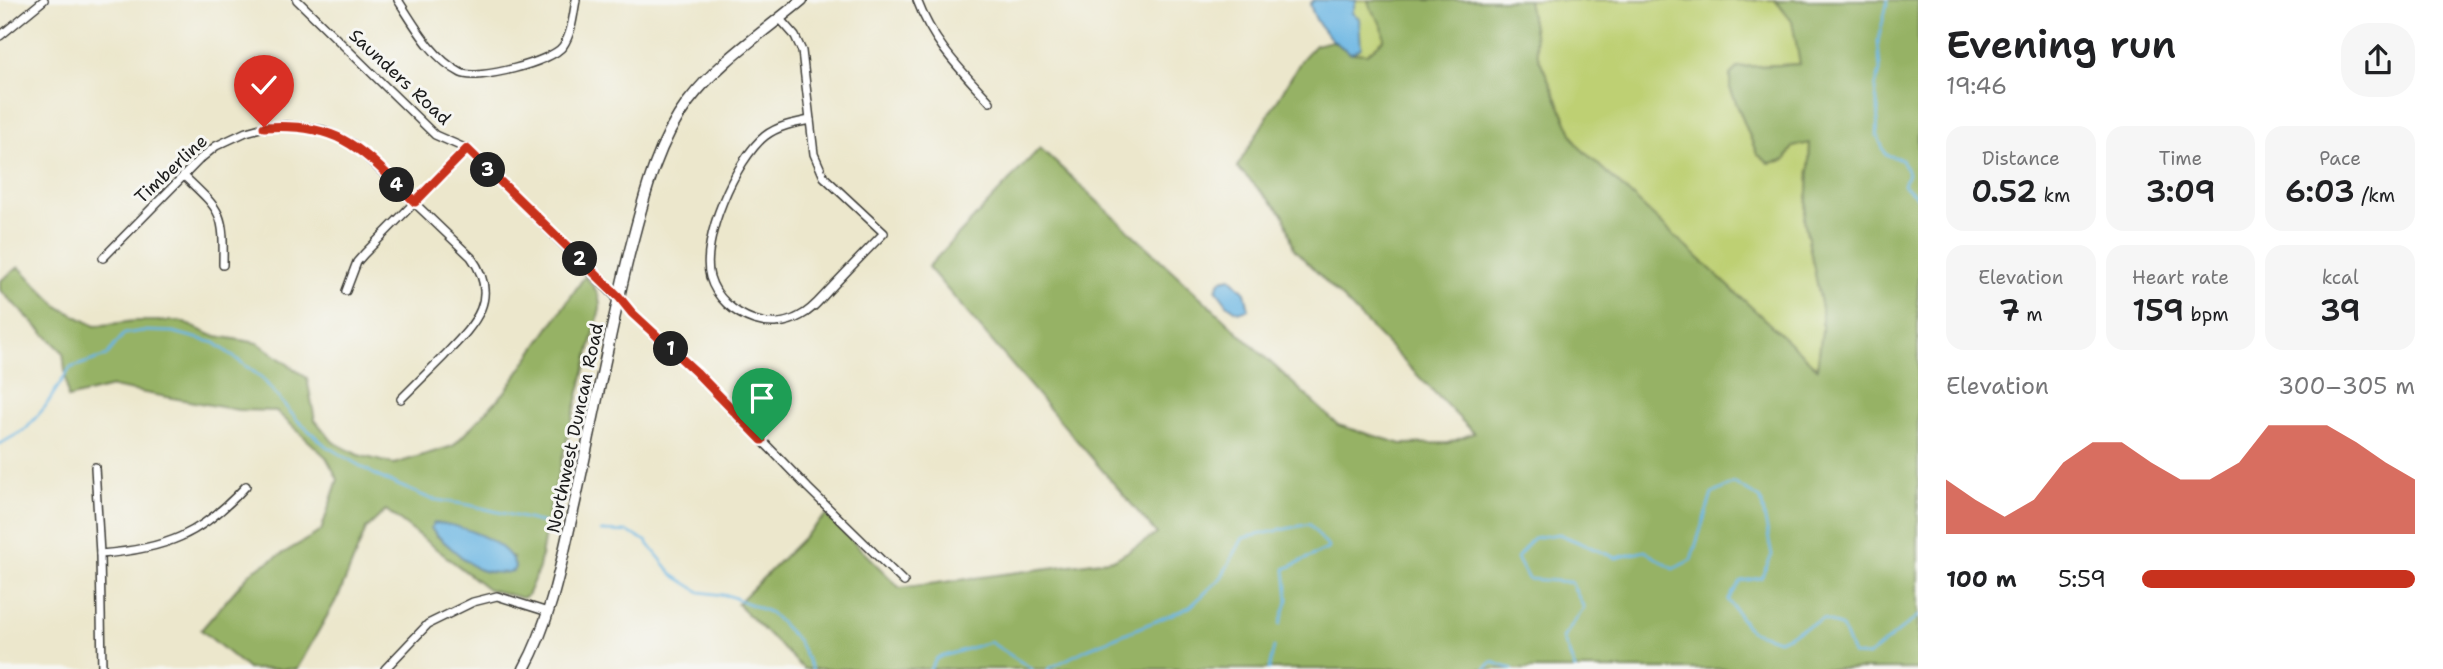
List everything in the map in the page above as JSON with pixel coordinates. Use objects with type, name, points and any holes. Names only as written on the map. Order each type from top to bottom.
[{"type":"street","points":[[0,36],[44,0]]},
{"type":"street","name":"Saunders Road","points":[[297,0],[435,135],[467,149],[619,297],[632,313],[696,372],[904,582]]},
{"type":"street","points":[[398,0],[438,56],[463,74],[472,75],[524,65],[562,49],[571,31],[576,0]]},
{"type":"street","name":"Northwest Duncan Road","points":[[524,669],[535,650],[560,571],[619,297],[649,184],[663,144],[689,101],[715,74],[802,0]]},
{"type":"street","points":[[917,0],[925,23],[943,50],[990,102]]},
{"type":"street","points":[[780,19],[795,36],[802,51],[814,154],[824,177],[884,233],[811,309],[787,322],[759,322],[733,309],[715,289],[710,276],[710,249],[724,196],[746,156],[766,135],[777,129],[810,120]]},
{"type":"street","name":"Timberline","points":[[103,258],[216,146],[264,127],[306,127],[331,133],[353,144],[471,257],[477,266],[484,292],[479,315],[472,328],[401,400]]},
{"type":"street","points":[[346,291],[357,262],[467,149]]},
{"type":"street","points":[[184,176],[217,208],[224,230],[223,265]]},
{"type":"street","points":[[96,467],[102,669]]},
{"type":"street","points":[[100,554],[136,551],[171,542],[217,515],[246,486]]},
{"type":"street","points":[[385,669],[428,624],[473,602],[497,596],[548,612]]},
{"type":"green space","points":[[1356,0],[1368,0],[1384,31],[1385,39],[1367,54],[1351,53],[1360,48],[1352,13]]},
{"type":"green space","points":[[1368,0],[1528,0],[1538,56],[1577,145],[1817,368],[1822,308],[1804,219],[1810,143],[1793,147],[1785,160],[1769,163],[1757,154],[1730,88],[1730,75],[1738,67],[1800,64],[1792,21],[1775,0],[1918,0],[1918,669],[804,669],[737,604],[826,515],[900,588],[1115,559],[1157,534],[928,267],[1040,148],[1338,425],[1402,444],[1448,443],[1474,433],[1294,249],[1284,215],[1237,167],[1302,59],[1315,45],[1332,41],[1351,53],[1367,54],[1384,39],[1382,26]]},
{"type":"green space","points":[[1528,0],[1775,0],[1792,21],[1801,64],[1738,67],[1730,75],[1730,87],[1757,154],[1769,163],[1785,160],[1793,147],[1810,142],[1804,219],[1822,308],[1817,369],[1577,145],[1538,56]]},
{"type":"green space","points":[[19,267],[59,307],[95,326],[134,321],[180,321],[211,335],[258,343],[307,378],[315,420],[333,442],[358,455],[394,464],[453,446],[504,393],[585,276],[598,295],[600,309],[549,511],[539,568],[527,596],[522,598],[488,589],[386,510],[366,529],[340,593],[297,669],[248,669],[201,630],[251,572],[321,531],[338,479],[326,457],[276,411],[238,410],[112,387],[68,398],[63,352],[0,290],[0,281]],"holes":[[[437,536],[484,537],[513,558],[478,569]]]},
{"type":"water","points":[[1314,0],[1356,0],[1352,13],[1359,18],[1361,48],[1351,53],[1325,33],[1310,4]]},
{"type":"water","points":[[1231,278],[1245,292],[1249,309],[1238,312],[1228,305],[1216,289],[1221,280]]},
{"type":"water","points":[[434,523],[469,530],[494,542],[511,558],[515,567],[513,571],[491,572],[474,567],[431,528]]},
{"type":"waterway","points":[[1888,0],[1878,41],[1880,71],[1875,88],[1877,135],[1886,155],[1902,159],[1908,173],[1904,185],[1918,198]]},
{"type":"waterway","points":[[0,444],[26,429],[45,407],[70,368],[106,356],[124,334],[142,331],[173,332],[215,343],[262,378],[297,420],[326,446],[379,477],[431,499],[544,523]]},
{"type":"waterway","points":[[1575,669],[1563,638],[1584,608],[1571,582],[1528,579],[1517,558],[1533,538],[1559,534],[1616,558],[1645,551],[1673,569],[1691,560],[1712,494],[1734,483],[1761,499],[1772,555],[1761,578],[1741,581],[1728,600],[1750,631],[1779,640],[1823,619],[1842,627],[1853,655],[1868,656],[1918,616]]},
{"type":"waterway","points":[[1048,669],[1087,649],[1190,607],[1221,578],[1243,538],[1309,524],[1329,548],[1285,569],[1288,599],[1280,624]]},
{"type":"waterway","points":[[601,531],[628,532],[646,541],[673,575],[700,592],[730,596],[771,613],[798,641],[812,669]]},
{"type":"waterway","points":[[930,669],[937,658],[990,642],[1032,669]]},
{"type":"waterway","points":[[1269,669],[1274,647]]},
{"type":"waterway","points":[[1485,669],[1492,662],[1513,669]]},
{"type":"route","points":[[264,127],[306,127],[338,136],[365,153],[415,202],[467,149],[762,440]]}]
